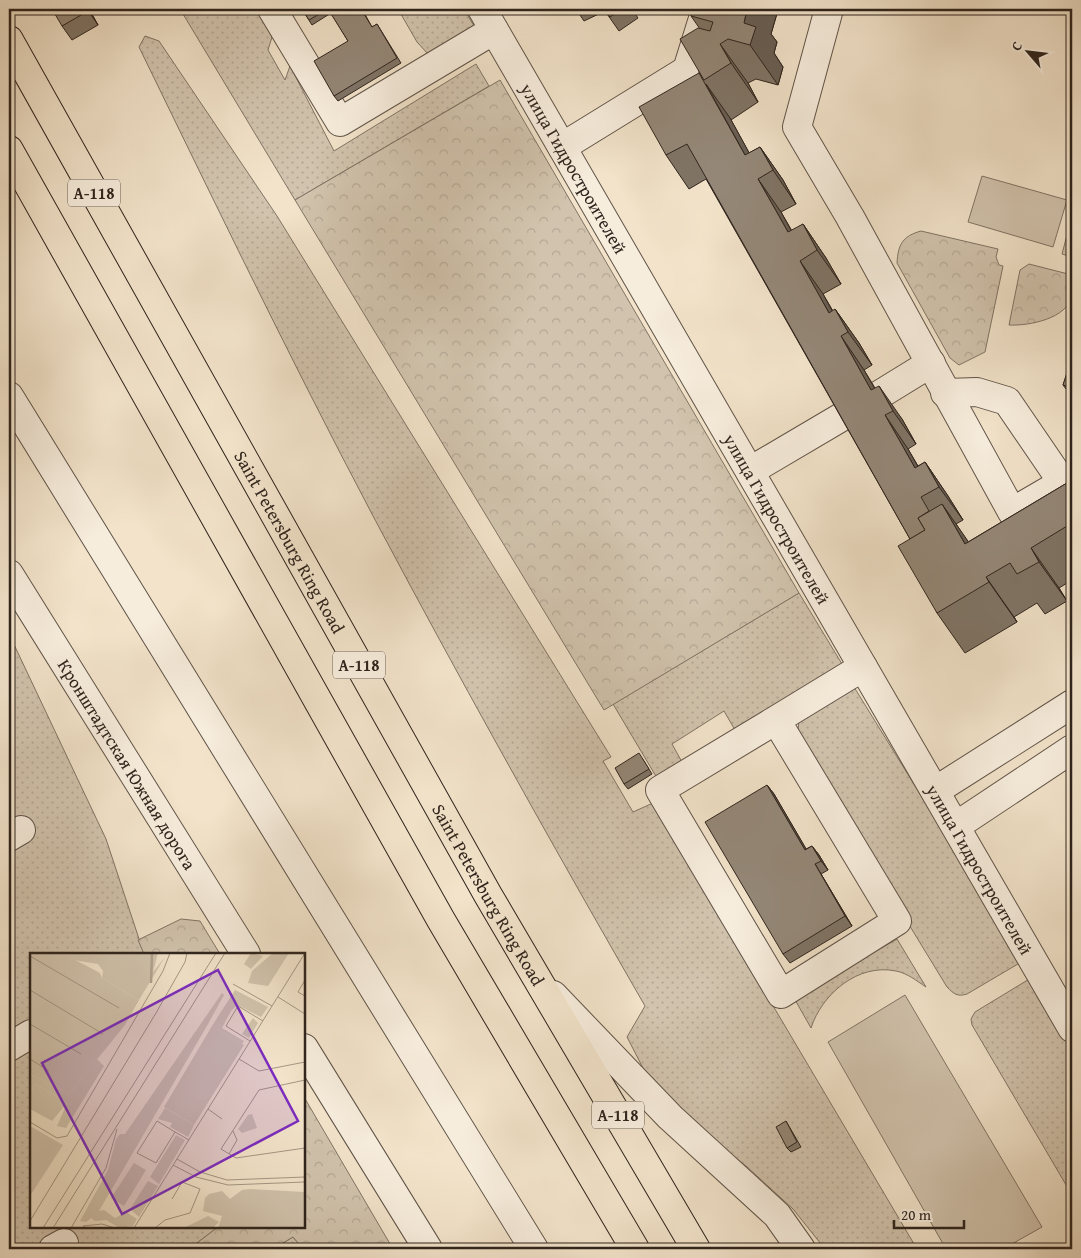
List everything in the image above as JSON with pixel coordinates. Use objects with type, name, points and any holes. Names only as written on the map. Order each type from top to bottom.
[{"type":"highway","name":"Saint Petersburg Ring Road","points":[[9,40],[483,886],[696,1249]]},
{"type":"highway","name":"А-118","points":[[9,150],[441,920],[635,1249]]},
{"type":"street","points":[[272,9],[340,122],[488,19]]},
{"type":"street","points":[[562,147],[687,70],[706,9]]},
{"type":"street","points":[[829,9],[797,127],[931,363],[945,393],[1012,512],[1067,480],[1007,401],[977,392],[945,393]]},
{"type":"street","name":"улица Гидростроителей","points":[[488,19],[1072,1028]]},
{"type":"street","points":[[879,395],[931,363]]},
{"type":"street","points":[[9,396],[534,1249]]},
{"type":"street","points":[[750,471],[845,415]]},
{"type":"street","name":"Кронштадтская Южная дорога","points":[[9,574],[245,953]]},
{"type":"street","points":[[776,720],[897,921],[781,994],[660,790],[863,667]]},
{"type":"street","points":[[935,791],[1072,704]]},
{"type":"street","points":[[956,826],[1072,749]]},
{"type":"street","points":[[540,981],[670,1117],[777,1215],[802,1249]]},
{"type":"street","points":[[9,1047],[30,1035]]},
{"type":"street","points":[[305,1050],[428,1249]]},
{"type":"green space","points":[[180,9],[257,9],[272,37],[268,50],[285,80],[290,66],[334,151],[476,64],[489,86],[295,200]]},
{"type":"green space","points":[[398,9],[464,9],[474,26],[428,54],[417,42]]},
{"type":"green space","points":[[145,36],[159,41],[277,216],[611,757],[603,761],[633,812],[653,803],[917,1249],[825,1249],[793,1209],[746,1166],[713,1141],[645,1072],[627,1037],[645,1006],[468,692],[340,453],[139,47]]},
{"type":"green space","points":[[500,80],[799,593],[604,710],[295,200]]},
{"type":"green space","points":[[982,176],[1067,200],[1053,247],[968,222]]},
{"type":"green space","points":[[1072,216],[1072,257],[1062,254]]},
{"type":"green space","points":[[921,231],[998,249],[996,257],[999,265],[1003,266],[985,352],[959,365],[950,358],[897,263],[900,246],[906,238]]},
{"type":"green space","points":[[1029,264],[1072,275],[1072,295],[1069,303],[1055,315],[1036,322],[1009,325],[1020,270]]},
{"type":"green space","points":[[799,593],[842,664],[735,730],[724,711],[672,744],[682,762],[657,778],[613,704]]},
{"type":"green space","points":[[9,634],[106,839],[144,953],[30,953],[30,1228],[217,1228],[189,1249],[9,1249]]},
{"type":"green space","points":[[854,687],[1023,961],[967,994],[956,994],[947,987],[806,756],[798,730],[799,721]]},
{"type":"green space","points":[[181,919],[200,921],[219,953],[144,953],[138,940]]},
{"type":"green space","points":[[897,939],[926,987],[912,977],[900,972],[882,970],[868,972],[843,984],[833,993],[816,1015],[811,1028],[794,998]]},
{"type":"green space","points":[[1031,978],[1072,1048],[1072,1195],[972,1025],[971,1019],[975,1012]]},
{"type":"green space","points":[[905,995],[1042,1227],[1003,1249],[946,1249],[828,1042]]},
{"type":"green space","points":[[305,1099],[393,1249],[303,1249],[293,1237],[273,1249],[189,1249],[217,1228],[305,1228]]},
{"type":"green space","points":[[293,1237],[303,1249],[273,1249]]},
{"type":"building","points":[[52,9],[87,9],[88,11],[62,26]]},
{"type":"building","points":[[302,9],[328,9],[309,20]]},
{"type":"building","points":[[328,9],[361,9],[372,27],[377,24],[397,58],[334,96],[314,61],[348,41]]},
{"type":"building","points":[[604,9],[622,9],[610,17]]},
{"type":"building","points":[[693,9],[747,9],[744,23],[756,27],[750,45],[728,39],[720,44],[731,63],[704,80],[680,39],[698,28],[710,31],[713,22],[691,16]]},
{"type":"building","points":[[699,73],[745,155],[760,147],[773,170],[758,179],[788,232],[803,224],[817,250],[800,261],[829,313],[835,309],[848,332],[841,336],[871,390],[879,386],[893,411],[885,415],[915,468],[925,462],[939,487],[921,497],[929,511],[918,518],[925,530],[910,539],[687,144],[666,155],[639,107]]},
{"type":"building","points":[[1072,360],[1072,388],[1063,385]]},
{"type":"building","points":[[1072,480],[1072,523],[1031,548],[1039,562],[1017,574],[1010,563],[986,577],[989,582],[937,613],[898,546],[925,530],[918,518],[942,504],[965,544]]},
{"type":"building","points":[[639,753],[649,769],[624,784],[615,768]]},
{"type":"building","points":[[767,785],[805,850],[812,846],[821,861],[815,864],[845,916],[783,954],[705,822]]},
{"type":"building","points":[[786,1121],[797,1142],[787,1148],[776,1127]]}]
